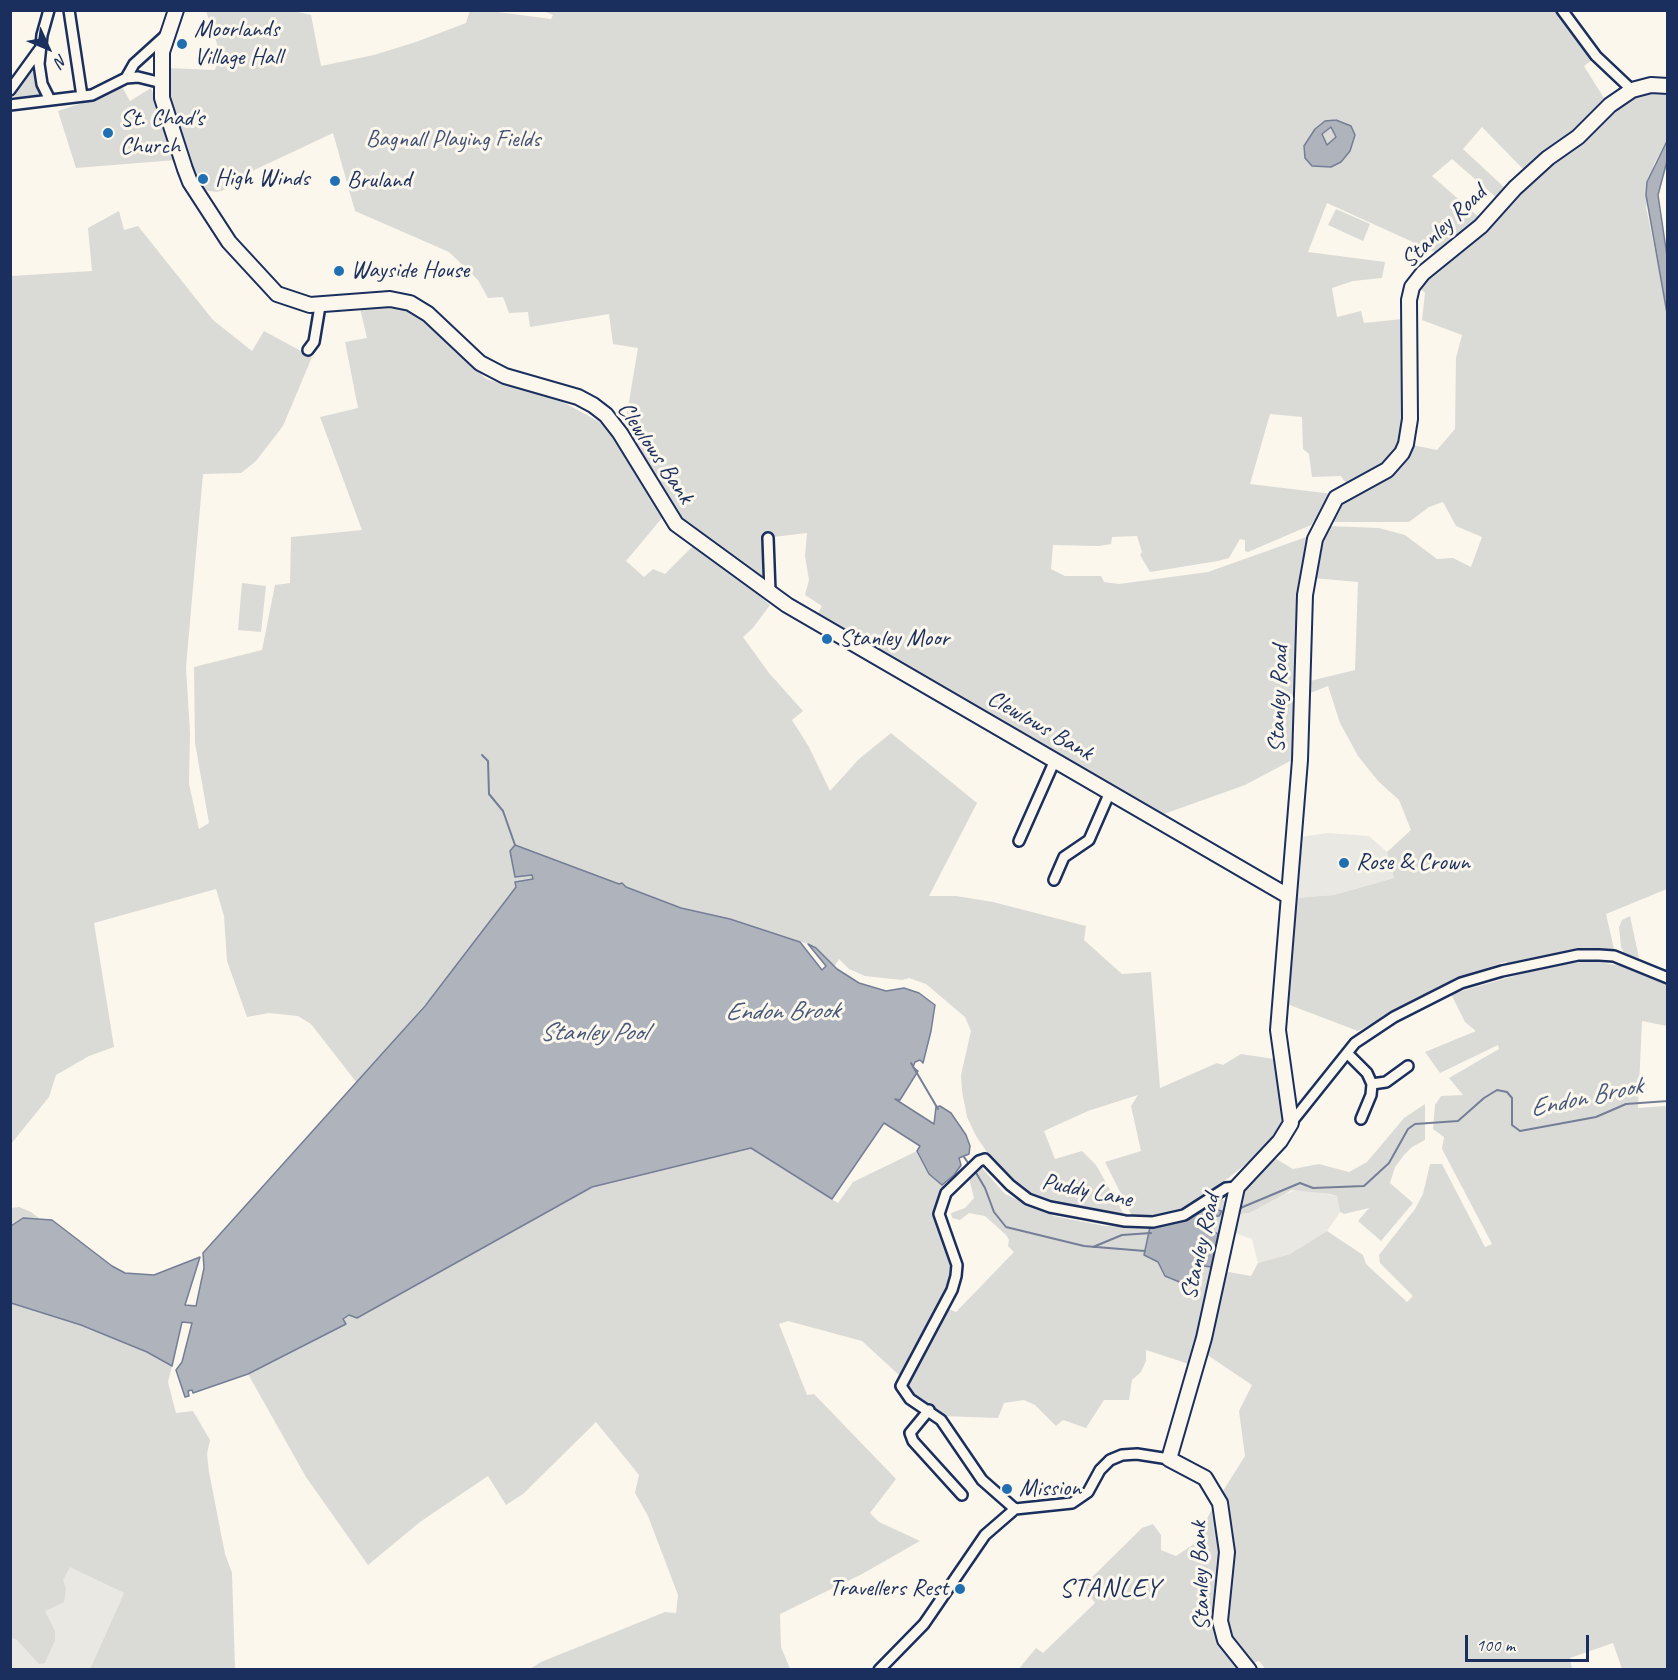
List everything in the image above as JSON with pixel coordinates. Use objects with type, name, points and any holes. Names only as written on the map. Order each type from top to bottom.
[{"type":"street","points":[[49,10],[40,48],[42,84],[50,100]]},
{"type":"street","points":[[69,10],[82,96]]},
{"type":"street","name":"Clewlows Bank","points":[[176,10],[166,35],[162,98],[190,182],[229,242],[262,281],[277,294],[298,303],[320,306],[390,299],[410,303],[428,314],[480,363],[505,376],[578,397],[593,405],[606,415],[620,433],[676,524],[770,592],[827,630],[1056,760],[1288,896]]},
{"type":"street","points":[[1562,10],[1596,57],[1632,90]]},
{"type":"street","points":[[126,78],[134,64],[166,35]]},
{"type":"street","points":[[10,90],[40,48]]},
{"type":"street","points":[[10,105],[82,96],[104,90],[126,78],[138,77],[162,83]]},
{"type":"street","name":"Stanley Road","points":[[1169,1459],[1204,1338],[1237,1187],[1281,1141],[1291,1123],[1278,1030],[1300,760],[1305,595],[1315,539],[1336,498],[1387,470],[1395,463],[1406,444],[1410,419],[1408,310],[1412,287],[1423,273],[1481,226],[1515,188],[1548,158],[1578,137],[1610,105],[1632,90],[1651,85],[1668,86]]},
{"type":"street","points":[[308,350],[314,342],[320,306]]},
{"type":"street","points":[[768,538],[770,592]]},
{"type":"street","points":[[1018,841],[1056,760]]},
{"type":"street","points":[[1054,880],[1064,857],[1089,840],[1110,792]]},
{"type":"street","points":[[1291,1123],[1355,1043],[1394,1017],[1445,990],[1502,970],[1578,955],[1614,956],[1668,978]]},
{"type":"street","points":[[1347,1053],[1367,1073],[1372,1084],[1371,1095],[1361,1119]]},
{"type":"street","points":[[1372,1084],[1386,1082],[1408,1066]]},
{"type":"street","name":"Puddy Lane","points":[[1015,1509],[982,1480],[941,1420],[910,1399],[901,1386],[956,1276],[957,1265],[939,1214],[946,1193],[976,1164],[985,1159],[1010,1185],[1028,1199],[1050,1207],[1125,1221],[1153,1222],[1184,1215],[1226,1188],[1237,1187]]},
{"type":"street","points":[[929,1410],[910,1433],[913,1441],[962,1495]]},
{"type":"street","name":"Stanley Bank","points":[[1015,1509],[1072,1503],[1088,1492],[1100,1470],[1110,1460],[1122,1455],[1137,1454],[1169,1459],[1205,1478],[1220,1503],[1227,1552],[1220,1621],[1225,1640],[1249,1670]]},
{"type":"street","points":[[879,1670],[924,1624],[985,1535],[1015,1509]]},
{"type":"shaded area","name":"Rose & Crown","points":[[1328,833],[1369,836],[1387,852],[1394,878],[1334,895],[1295,898],[1300,837]]},
{"type":"shaded area","points":[[1298,1189],[1337,1196],[1340,1212],[1327,1231],[1290,1254],[1258,1263],[1252,1239],[1232,1232],[1234,1215],[1249,1213],[1268,1201]]},
{"type":"shaded area","points":[[14,1539],[124,1593],[90,1669],[11,1670],[10,1545]]},
{"type":"green space","name":"Bagnall Playing Fields","points":[[289,10],[311,15],[321,66],[374,55],[416,42],[466,23],[470,10],[551,19],[553,15],[543,11],[1560,10],[1578,40],[1595,58],[1584,66],[1607,103],[1524,170],[1482,127],[1463,149],[1506,189],[1497,198],[1452,159],[1432,176],[1481,219],[1437,253],[1327,203],[1308,252],[1385,262],[1382,278],[1353,281],[1332,288],[1337,317],[1361,311],[1364,323],[1402,319],[1404,415],[1399,454],[1375,472],[1349,483],[1341,476],[1312,477],[1309,454],[1303,449],[1302,417],[1270,414],[1250,484],[1333,494],[1311,525],[1248,552],[1245,551],[1245,540],[1240,539],[1229,558],[1150,572],[1140,555],[1142,552],[1137,536],[1112,537],[1111,544],[1099,546],[1053,545],[1051,569],[1065,576],[1101,576],[1104,582],[1119,584],[1208,572],[1309,536],[1310,542],[1302,565],[1294,759],[1245,785],[1161,815],[816,617],[822,606],[805,595],[809,580],[805,556],[807,533],[765,538],[769,582],[758,579],[719,545],[686,529],[625,425],[638,348],[613,344],[609,314],[530,327],[528,312],[509,313],[503,297],[488,298],[478,280],[449,252],[355,211],[333,133],[231,181],[224,190],[217,192],[203,190],[189,163],[168,97],[166,68],[215,70],[220,53],[206,11]]},
{"type":"green space","points":[[34,69],[42,97],[14,100],[15,95]]},
{"type":"green space","points":[[121,85],[130,101],[151,88],[176,160],[76,168],[58,111],[100,97]]},
{"type":"green space","points":[[1647,90],[1667,92],[1667,141],[1654,164],[1646,207],[1668,313],[1667,889],[1606,914],[1614,949],[1566,953],[1513,965],[1505,962],[1455,978],[1358,1031],[1287,1004],[1295,898],[1334,895],[1394,878],[1387,852],[1411,830],[1399,800],[1378,781],[1358,756],[1340,723],[1328,686],[1308,694],[1310,681],[1355,670],[1358,582],[1313,578],[1321,537],[1327,526],[1379,528],[1405,535],[1437,559],[1453,558],[1471,567],[1482,537],[1456,526],[1443,502],[1429,507],[1409,522],[1329,522],[1336,504],[1393,472],[1408,455],[1412,445],[1437,450],[1455,429],[1456,358],[1462,335],[1422,320],[1425,293],[1419,287],[1423,281],[1615,106]]},
{"type":"green space","points":[[1336,209],[1370,224],[1363,241],[1328,225]]},
{"type":"green space","points":[[119,211],[124,230],[138,226],[213,320],[252,351],[264,331],[312,357],[283,426],[256,461],[241,473],[203,474],[186,667],[190,733],[189,784],[199,829],[209,823],[195,743],[194,667],[262,650],[275,585],[290,583],[291,537],[362,530],[320,417],[358,408],[345,342],[367,338],[360,308],[403,305],[427,319],[486,379],[559,400],[607,426],[662,518],[626,561],[644,577],[653,569],[665,574],[693,546],[718,559],[770,605],[753,628],[743,637],[769,673],[803,711],[792,720],[809,747],[830,791],[859,759],[891,733],[977,803],[929,896],[956,896],[993,902],[1086,926],[1084,940],[1122,974],[1151,972],[1160,1088],[1217,1063],[1223,1065],[1241,1054],[1274,1059],[1286,1120],[1280,1133],[1264,1150],[1190,1208],[1150,1218],[1133,1218],[1105,1162],[1141,1151],[1131,1106],[1138,1095],[1088,1111],[1044,1131],[1055,1159],[1082,1151],[1096,1165],[1126,1218],[1050,1203],[1029,1194],[1013,1182],[995,1164],[976,1136],[967,1117],[961,1075],[971,1031],[965,1017],[926,984],[909,978],[902,980],[865,976],[849,969],[839,959],[834,967],[816,948],[808,944],[730,919],[681,908],[515,845],[515,877],[533,875],[533,879],[515,882],[516,887],[458,966],[357,1083],[311,1024],[298,1016],[269,1013],[247,1017],[227,961],[224,916],[216,889],[94,923],[114,1047],[89,1056],[56,1075],[49,1097],[11,1144],[11,276],[92,271],[88,228]]},
{"type":"green space","points":[[242,583],[266,586],[261,632],[238,630]]},
{"type":"green space","points":[[1630,916],[1639,958],[1624,953],[1621,947],[1619,927],[1622,920]]},
{"type":"green space","points":[[1591,961],[1622,966],[1667,982],[1667,1026],[1642,1021],[1638,1108],[1665,1106],[1667,1109],[1667,1669],[1622,1669],[1613,1643],[1570,1658],[1572,1669],[1266,1670],[1259,1661],[1251,1664],[1240,1652],[1226,1628],[1232,1544],[1228,1508],[1223,1491],[1245,1456],[1239,1411],[1252,1385],[1203,1352],[1223,1271],[1251,1276],[1258,1263],[1290,1254],[1327,1231],[1363,1255],[1366,1264],[1407,1302],[1413,1296],[1380,1263],[1379,1255],[1415,1209],[1423,1194],[1430,1164],[1442,1164],[1485,1247],[1492,1244],[1442,1149],[1444,1137],[1433,1129],[1435,1105],[1441,1096],[1463,1095],[1449,1078],[1499,1049],[1498,1045],[1440,1073],[1425,1052],[1476,1031],[1465,1022],[1451,994],[1552,965]]},
{"type":"green space","points":[[1425,1104],[1425,1140],[1412,1147],[1404,1155],[1395,1167],[1390,1183],[1413,1203],[1381,1241],[1358,1221],[1369,1208],[1344,1214],[1340,1212],[1337,1196],[1330,1194],[1292,1190],[1249,1213],[1234,1215],[1243,1190],[1273,1157],[1293,1169],[1319,1164],[1349,1172],[1367,1162],[1404,1118]]},
{"type":"green space","points":[[751,1148],[838,1203],[853,1182],[917,1151],[929,1174],[954,1175],[961,1165],[965,1171],[939,1202],[954,1266],[953,1279],[906,1372],[900,1376],[862,1341],[788,1321],[779,1324],[807,1395],[814,1394],[896,1479],[870,1513],[879,1522],[920,1541],[862,1574],[780,1614],[781,1647],[790,1669],[530,1669],[541,1662],[665,1612],[676,1613],[678,1595],[648,1516],[635,1493],[639,1475],[596,1422],[523,1494],[506,1505],[488,1476],[420,1522],[368,1565],[306,1477],[248,1374],[346,1324],[343,1319],[350,1315],[358,1318],[592,1187]]},
{"type":"green space","points":[[981,1167],[1005,1194],[1054,1216],[1105,1226],[1150,1227],[1145,1255],[1158,1262],[1165,1276],[1194,1265],[1207,1226],[1205,1221],[1219,1215],[1221,1211],[1202,1207],[1215,1200],[1222,1199],[1226,1202],[1227,1209],[1192,1365],[1146,1350],[1146,1361],[1141,1372],[1132,1380],[1129,1400],[1104,1400],[1086,1428],[1063,1420],[1056,1426],[1035,1405],[1024,1400],[1004,1403],[998,1418],[942,1416],[912,1395],[907,1383],[912,1371],[948,1309],[956,1312],[1014,1252],[1008,1246],[1009,1240],[1006,1235],[985,1216],[969,1213],[960,1220],[952,1218],[951,1213],[965,1208],[974,1198],[969,1178]]},
{"type":"green space","points":[[19,1207],[40,1219],[23,1218],[11,1226],[11,1208]]},
{"type":"green space","points":[[10,1303],[81,1325],[147,1352],[172,1366],[168,1382],[176,1413],[193,1411],[210,1440],[207,1454],[209,1472],[225,1554],[232,1573],[235,1669],[90,1669],[124,1593],[70,1567],[63,1580],[66,1589],[64,1602],[45,1611],[55,1631],[55,1640],[45,1663],[39,1664],[17,1640],[11,1637]]},
{"type":"green space","points":[[1213,1507],[1219,1520],[1222,1573],[1216,1594],[1214,1620],[1218,1641],[1237,1669],[1018,1670],[1036,1648],[1043,1653],[1095,1603],[1083,1586],[1142,1528],[1153,1524],[1161,1535],[1161,1550],[1176,1556],[1194,1544]]},
{"type":"water","points":[[1336,120],[1351,126],[1355,135],[1350,151],[1341,162],[1331,167],[1312,166],[1305,158],[1304,146],[1315,129],[1325,121]],"holes":[[[1331,127],[1336,137],[1327,145],[1322,134]]]},
{"type":"water","points":[[1667,141],[1667,161],[1658,195],[1667,256],[1667,313],[1646,195],[1647,182]]},
{"type":"water","name":"Stanley Pool","points":[[515,845],[619,884],[622,883],[626,887],[681,908],[730,919],[800,942],[822,970],[826,966],[808,944],[816,948],[837,969],[859,983],[886,991],[904,988],[919,993],[935,1005],[923,1063],[920,1060],[915,1062],[913,1067],[918,1071],[900,1100],[895,1099],[934,1124],[936,1107],[940,1106],[951,1113],[966,1135],[970,1146],[969,1154],[959,1158],[961,1165],[954,1175],[942,1185],[929,1174],[917,1151],[920,1146],[884,1123],[832,1199],[751,1148],[592,1187],[357,1318],[349,1315],[343,1319],[346,1324],[248,1374],[193,1393],[192,1390],[188,1391],[189,1396],[185,1397],[176,1370],[182,1362],[192,1323],[182,1322],[172,1366],[147,1352],[81,1325],[11,1303],[11,1226],[23,1218],[52,1220],[112,1266],[125,1273],[154,1275],[200,1257],[185,1305],[196,1306],[204,1268],[203,1253],[425,1006],[516,887],[515,882],[533,879],[532,875],[515,877],[510,851]]},
{"type":"water","points":[[1202,1207],[1222,1211],[1219,1216],[1209,1217],[1205,1221],[1207,1226],[1219,1235],[1212,1267],[1195,1265],[1190,1278],[1182,1283],[1165,1276],[1158,1262],[1144,1255],[1150,1227]]},
{"type":"waterway","points":[[482,755],[488,761],[489,794],[503,811],[515,845]]},
{"type":"waterway","name":"Endon Brook","points":[[911,1063],[938,1109]]},
{"type":"waterway","name":"Endon Brook","points":[[1238,1209],[1300,1183],[1313,1188],[1364,1186],[1389,1163],[1408,1129],[1415,1124],[1458,1121],[1484,1098],[1497,1090],[1507,1092],[1512,1098],[1512,1125],[1520,1131],[1596,1117],[1626,1104],[1668,1101]]},
{"type":"waterway","name":"Endon Brook","points":[[964,1157],[971,1167]]},
{"type":"waterway","name":"Endon Brook","points":[[975,1171],[985,1188],[994,1212],[1006,1227],[1084,1246],[1145,1251]]},
{"type":"waterway","points":[[1093,1247],[1122,1235],[1151,1233]]},
{"type":"place","name":"Moorlands Village Hall","points":[[182,44]]},
{"type":"place","name":"St. Chad's Church","points":[[108,133]]},
{"type":"place","name":"High Winds","points":[[203,179]]},
{"type":"place","name":"Bruland","points":[[335,181]]},
{"type":"place","name":"Wayside House","points":[[339,271]]},
{"type":"place","name":"Stanley Moor","points":[[827,639]]},
{"type":"place","name":"Rose & Crown","points":[[1344,863]]},
{"type":"place","name":"Mission","points":[[1007,1489]]},
{"type":"place","name":"Travellers Rest","points":[[960,1589]]},
{"type":"district","name":"STANLEY","points":[[1110,1589]]}]
